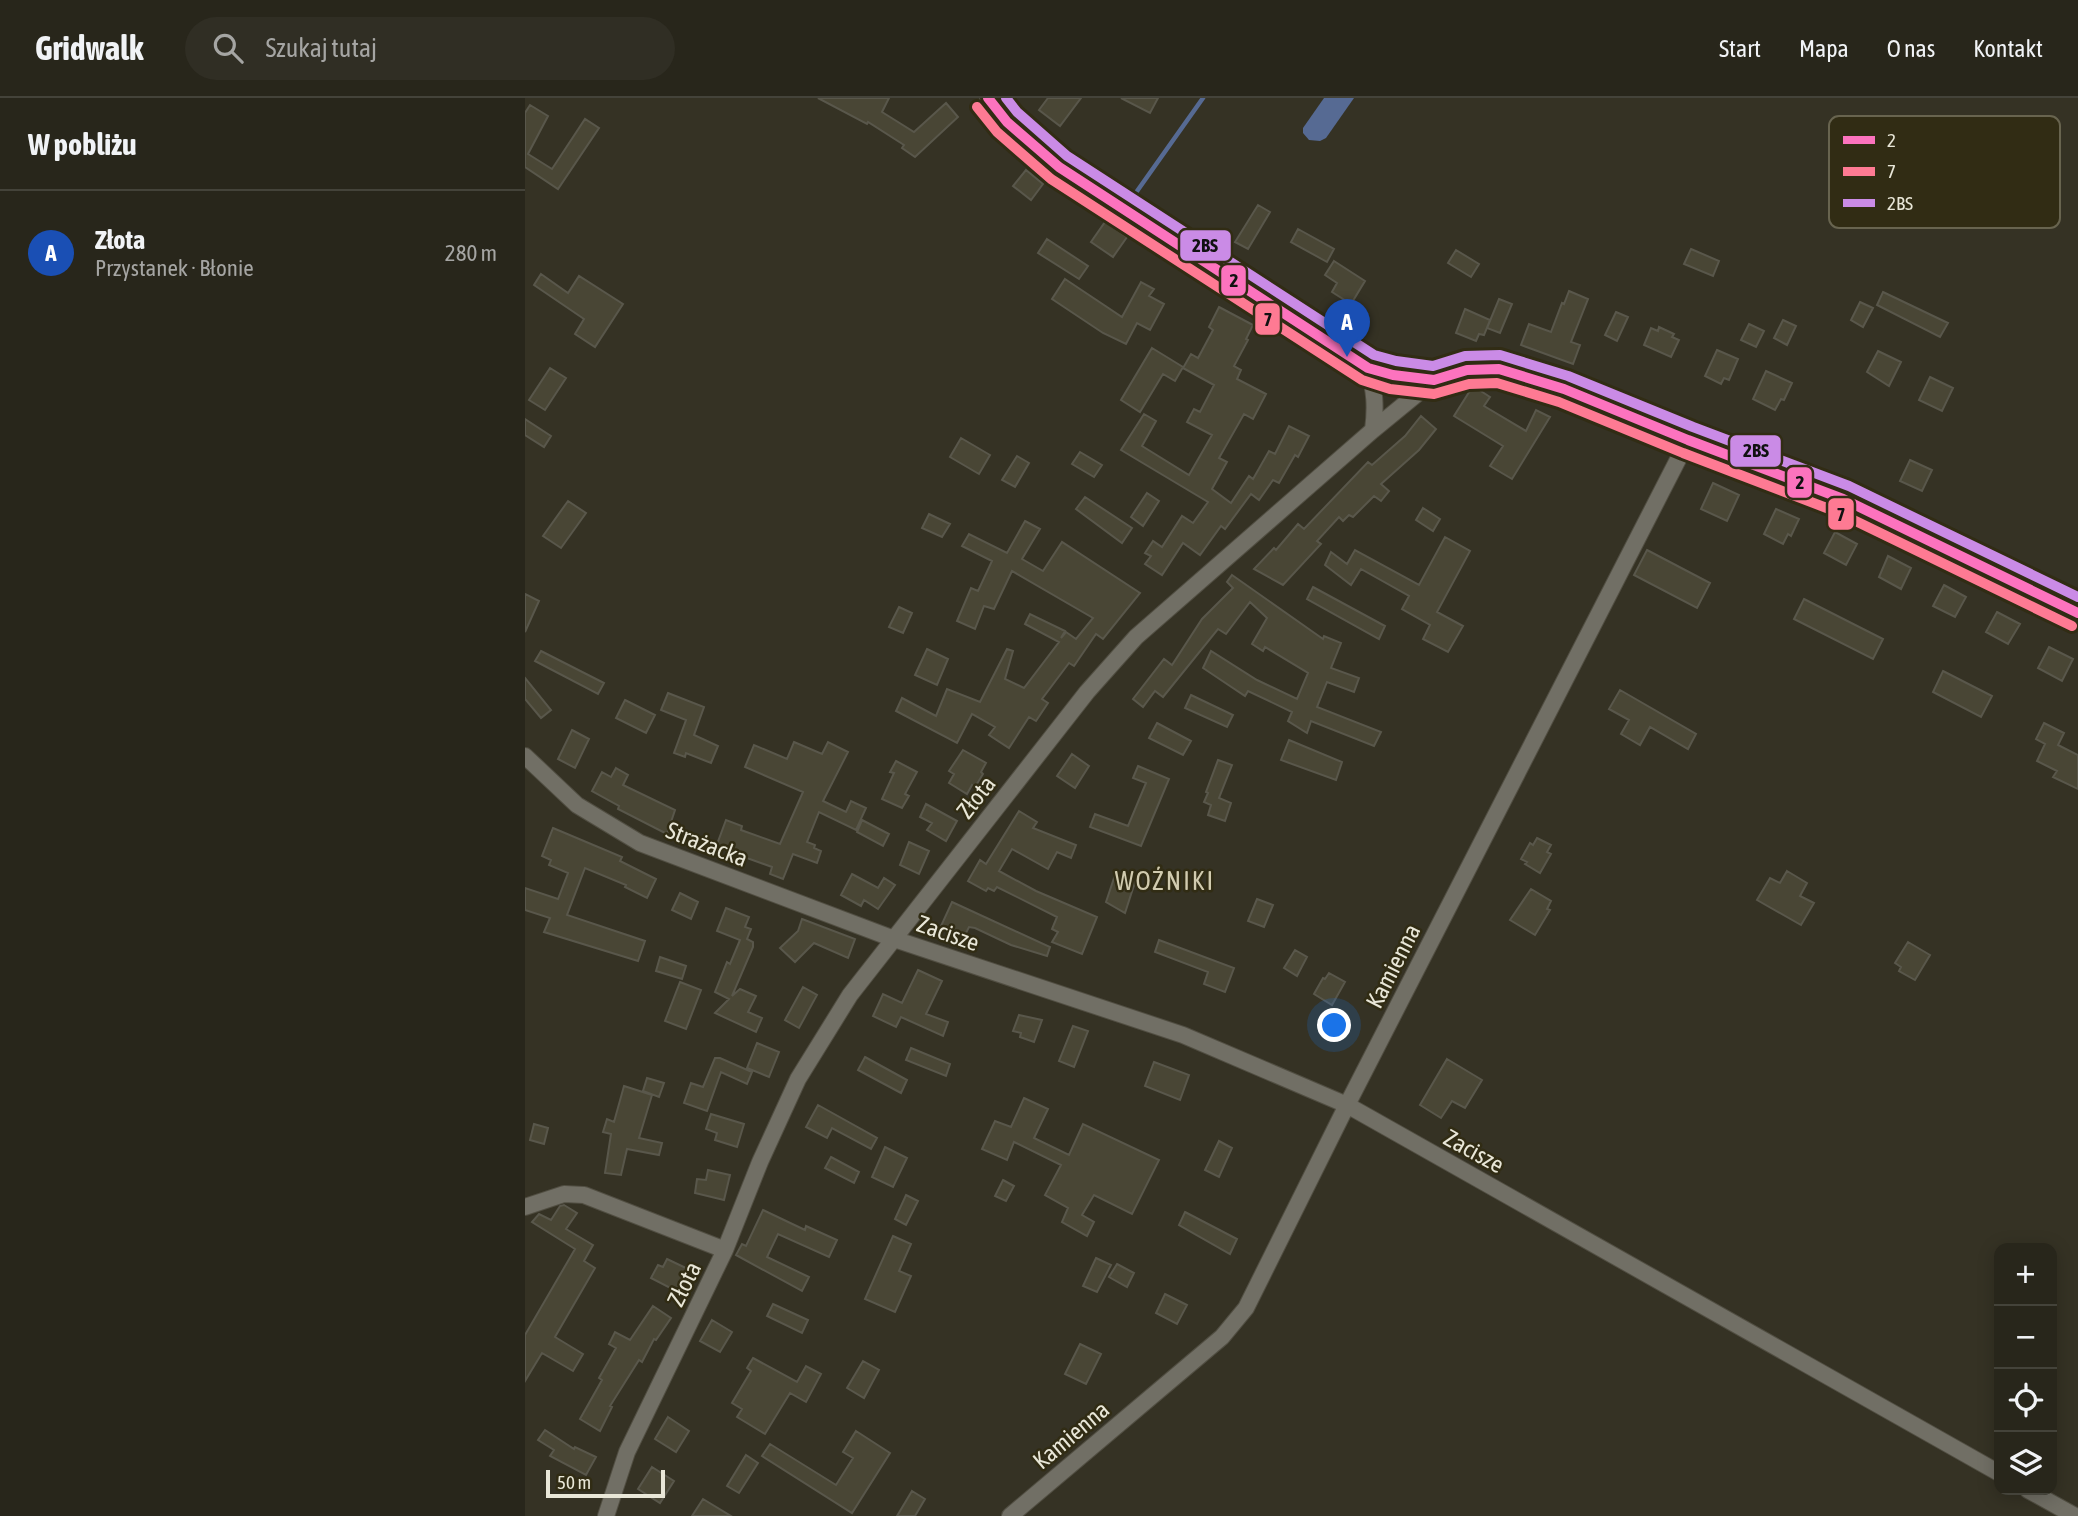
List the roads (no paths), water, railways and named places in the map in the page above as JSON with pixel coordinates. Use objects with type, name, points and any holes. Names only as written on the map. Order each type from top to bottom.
[{"type":"street","points":[[988,98],[1017,131],[1059,167],[1367,368],[1393,376],[1434,380]]},
{"type":"street","points":[[1367,368],[1376,407],[1373,430]]},
{"type":"street","name":"Złota","points":[[606,1516],[627,1452],[725,1251],[760,1162],[798,1079],[850,995],[1087,692],[1136,637],[1434,380],[1452,373],[1482,368],[1499,369],[1564,388],[1688,440],[1843,499],[2078,613]]},
{"type":"street","name":"Kamienna","points":[[1010,1516],[1222,1337],[1246,1308],[1347,1105],[1688,440]]},
{"type":"street","name":"Strażacka","points":[[525,756],[577,805],[640,843],[894,939]]},
{"type":"street","name":"Zacisze","points":[[894,939],[1183,1035],[1347,1105],[1994,1470]]},
{"type":"street","points":[[525,1207],[564,1194],[585,1195],[725,1251]]},
{"type":"street","points":[[2037,1495],[2075,1516]]},
{"type":"water","points":[[1324,98],[1354,98],[1326,138],[1320,141],[1309,140],[1303,133],[1303,128]]},
{"type":"waterway","points":[[1135,194],[1203,98]]},
{"type":"place","name":"Złota","points":[[1347,357]]},
{"type":"district","name":"WOŹNIKI","points":[[1165,881]]}]
